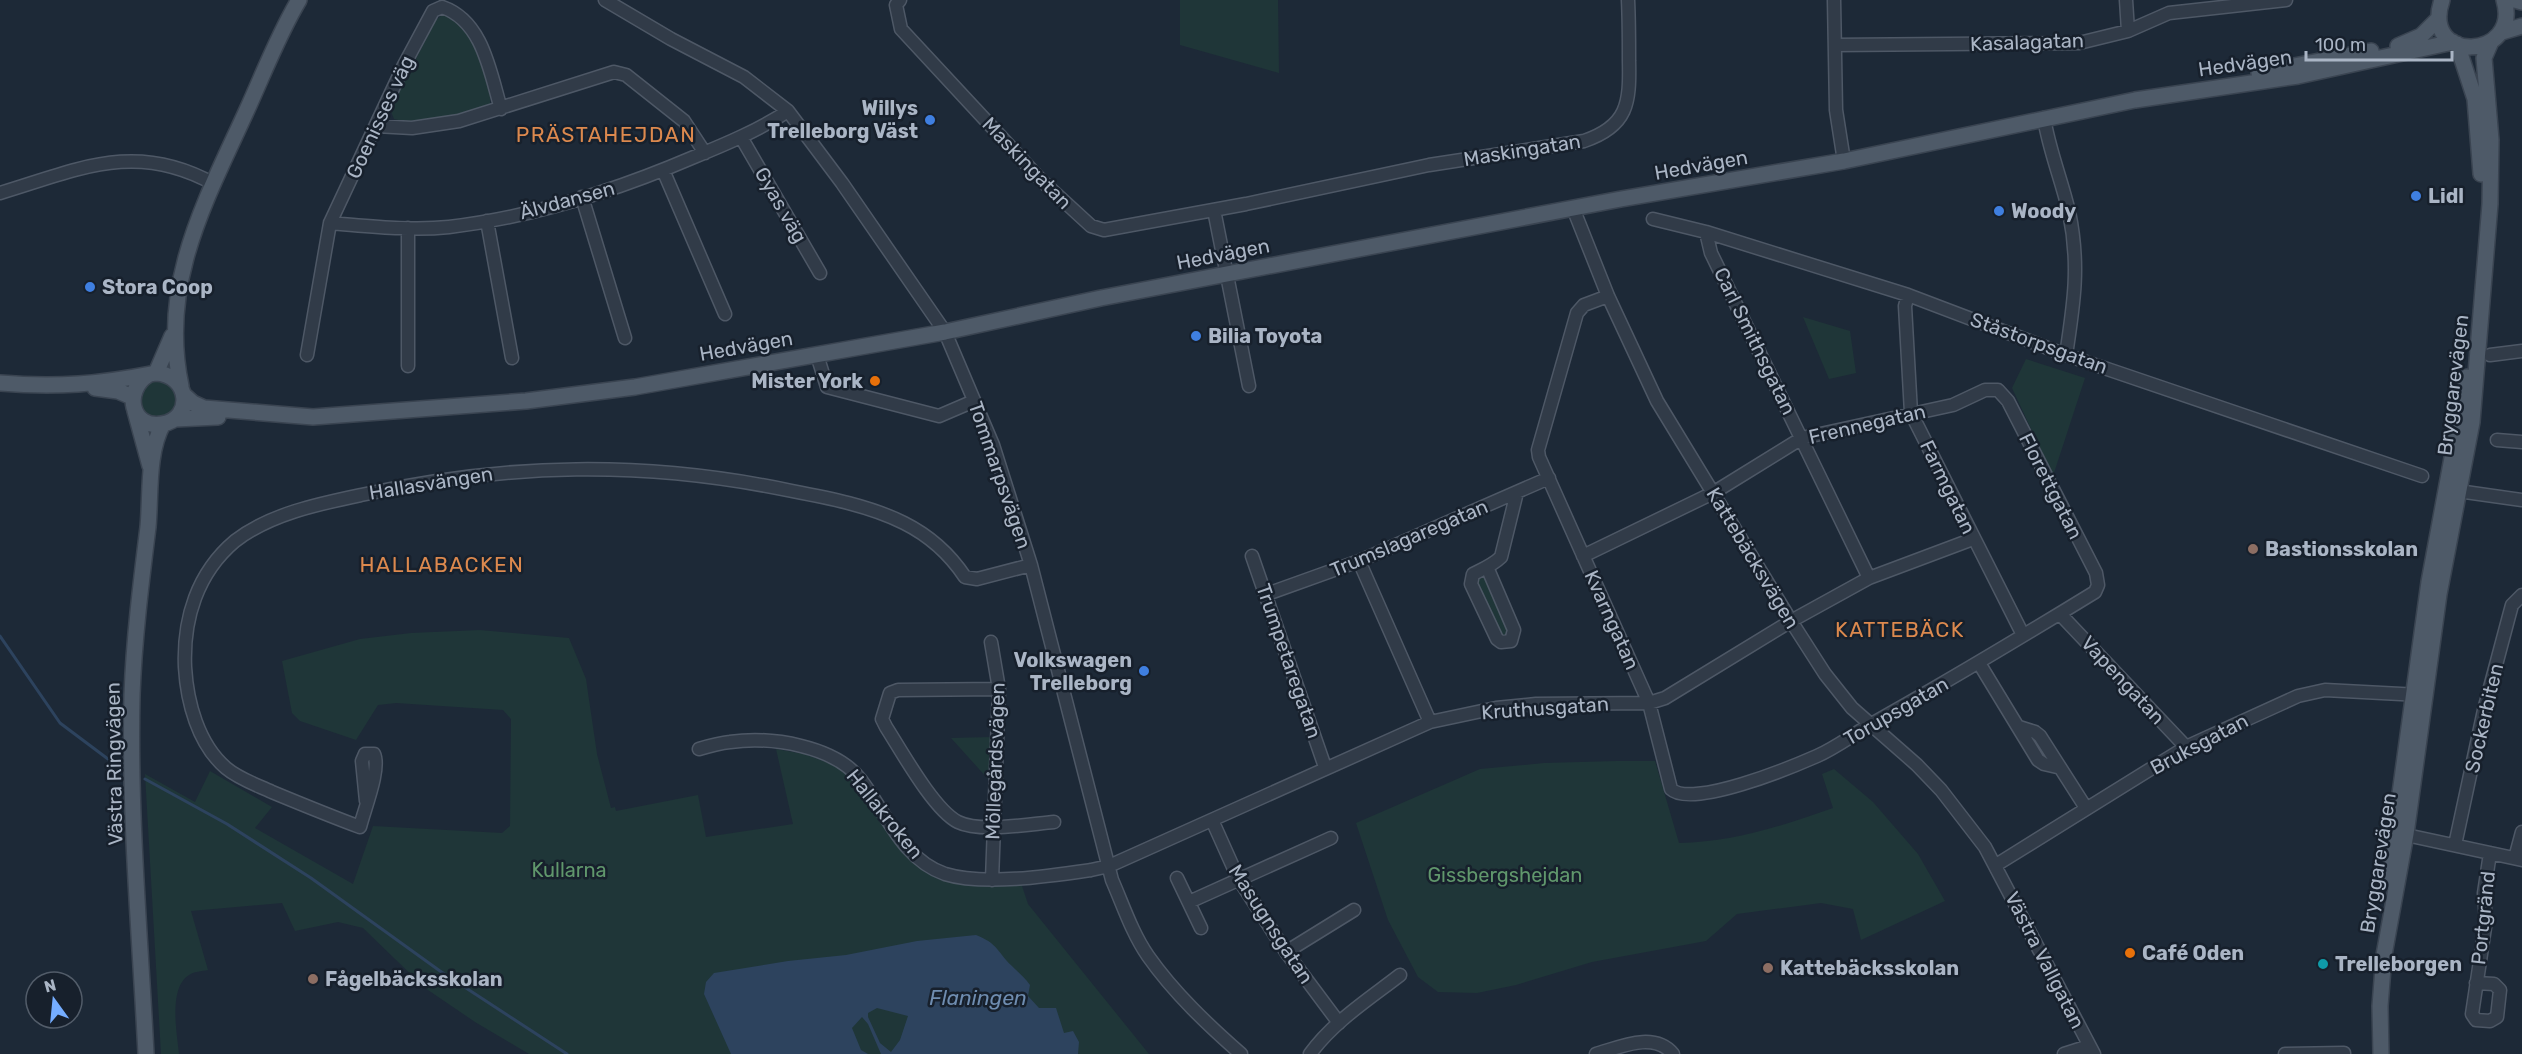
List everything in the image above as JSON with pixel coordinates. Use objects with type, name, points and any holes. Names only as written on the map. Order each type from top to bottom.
[{"type":"main road","points":[[169,422],[181,412],[182,390],[176,364],[177,297],[194,227],[299,0]]},
{"type":"main road","points":[[2442,0],[2439,18],[2443,31],[2455,43]]},
{"type":"main road","points":[[2490,44],[2502,32],[2507,18],[2504,0]]},
{"type":"main road","points":[[2515,0],[2522,2]]},
{"type":"main road","name":"Hedvägen","points":[[2183,92],[2200,85],[2398,45],[2421,36],[2439,18]]},
{"type":"main road","points":[[2502,32],[2522,26]]},
{"type":"main road","name":"Hedvägen","points":[[0,383],[52,387],[80,386],[152,374],[170,376],[193,403],[204,408],[266,415],[313,417],[582,395],[945,332],[1070,304],[1573,208],[1844,161],[2044,118],[2183,92],[2202,92],[2298,76],[2455,43],[2470,48],[2490,44]]},
{"type":"main road","name":"Bryggarevägen","points":[[2381,1054],[2380,1006],[2384,955],[2418,695],[2439,594],[2454,491],[2477,307],[2482,192],[2475,99],[2455,43]]},
{"type":"main road","name":"Bryggarevägen","points":[[2454,491],[2472,423],[2489,215],[2491,140],[2484,58],[2490,44]]},
{"type":"main road","points":[[134,404],[136,385],[152,374],[175,327]]},
{"type":"main road","name":"Hedvägen","points":[[80,386],[118,391],[134,404],[146,422],[266,415]]},
{"type":"main road","name":"Västra Ringvägen","points":[[134,404],[152,473]]},
{"type":"main road","name":"Västra Ringvägen","points":[[147,1054],[133,785],[132,705],[137,620],[152,473],[157,439],[169,422]]},
{"type":"street","name":"Tommarpsvägen","points":[[605,0],[670,39],[744,77],[788,111],[842,183],[945,332],[993,445],[1031,565],[1109,866],[1124,909],[1147,955],[1175,989],[1241,1054]]},
{"type":"street","name":"Maskingatan","points":[[900,0],[896,5],[901,29],[1042,181],[1091,226],[1104,230],[1214,210],[1429,165],[1584,141],[1603,135],[1615,125],[1626,109],[1630,90],[1628,0]]},
{"type":"street","points":[[1834,0],[1836,110],[1844,161]]},
{"type":"street","points":[[2126,0],[2128,31]]},
{"type":"street","name":"Kasalagatan","points":[[1835,45],[2079,43],[2128,31],[2169,13],[2286,0]]},
{"type":"street","name":"Goenisses väg","points":[[307,355],[330,223],[404,65],[433,11],[442,7],[451,10],[478,37],[501,109]]},
{"type":"street","points":[[376,126],[412,128],[459,122],[614,72],[626,75],[684,121],[705,153]]},
{"type":"street","name":"Älvdansen","points":[[330,223],[408,228],[447,227],[487,221],[582,197],[663,170],[741,137],[788,111]]},
{"type":"street","points":[[2044,118],[2067,201],[2076,253],[2077,278],[2066,355]]},
{"type":"street","name":"Gyas väg","points":[[741,137],[820,273]]},
{"type":"street","points":[[0,193],[75,168],[110,161],[142,161],[163,165],[185,171],[214,184]]},
{"type":"street","points":[[663,170],[725,314]]},
{"type":"street","points":[[582,197],[625,338]]},
{"type":"street","name":"Kattebäcksvägen","points":[[1573,208],[1608,296],[1658,401],[1825,674],[1852,708],[1941,789],[1996,865]]},
{"type":"street","points":[[1214,210],[1249,386]]},
{"type":"street","name":"Ståstorpsgatan","points":[[1653,219],[1706,232],[1908,295],[2066,355],[2422,476]]},
{"type":"street","points":[[487,221],[512,358]]},
{"type":"street","points":[[408,228],[408,366]]},
{"type":"street","name":"Carl Smithsgatan","points":[[1706,232],[1711,253],[1869,578]]},
{"type":"street","name":"Farmgatan","points":[[1908,295],[1905,306],[1911,413],[2023,635]]},
{"type":"street","name":"Kvarngatan","points":[[1608,296],[1584,305],[1577,313],[1538,450],[1649,703],[1671,789],[1676,794]]},
{"type":"street","points":[[2490,355],[2522,351]]},
{"type":"street","points":[[817,355],[827,387],[939,416],[974,401]]},
{"type":"street","name":"Frennegatan","points":[[1583,556],[1713,493],[1802,438],[1953,405],[1985,390],[1998,390]]},
{"type":"street","name":"Florettgatan","points":[[1998,390],[2008,401],[2096,573],[2097,585]]},
{"type":"street","points":[[2497,440],[2522,442]]},
{"type":"street","name":"Hallasvängen","points":[[366,801],[360,827],[245,780],[226,769],[214,755],[195,719],[186,683],[184,649],[190,608],[207,573],[222,554],[242,537],[271,520],[345,498],[453,477],[552,468],[629,470],[689,474],[763,485],[831,499],[892,517],[933,540],[953,559],[965,577],[977,579],[1031,565]]},
{"type":"street","name":"Trumslagaregatan","points":[[1267,594],[1359,561],[1549,478]]},
{"type":"street","points":[[2454,491],[2522,500]]},
{"type":"street","points":[[1486,567],[1514,630],[1510,641],[1501,642],[1497,639],[1471,584],[1473,574],[1501,557],[1517,492]]},
{"type":"street","name":"Kruthusgatan","points":[[1109,866],[1325,767],[1430,722],[1496,708],[1536,704],[1649,703],[1665,698],[1791,621],[1869,578],[1973,539]]},
{"type":"street","name":"Trumpetaregatan","points":[[1252,556],[1325,767]]},
{"type":"street","points":[[1359,561],[1430,722]]},
{"type":"street","name":"Torupsgatan","points":[[1676,794],[1712,792],[1760,780],[1819,755],[1914,702],[2060,614],[2095,592],[2097,585]]},
{"type":"street","name":"Sockerbiten","points":[[2456,845],[2484,710],[2512,605],[2522,595]]},
{"type":"street","name":"Vapengatan","points":[[2060,614],[2186,747]]},
{"type":"street","name":"Möllegårdsvägen","points":[[991,642],[999,688],[992,880]]},
{"type":"street","points":[[1979,663],[2038,760],[2058,767],[2086,808]]},
{"type":"street","points":[[999,688],[898,690],[890,693],[882,719],[942,811],[959,823],[993,826],[1054,822]]},
{"type":"street","name":"Bruksgatan","points":[[1996,865],[2186,747],[2298,696],[2325,690],[2418,695]]},
{"type":"street","name":"Hallakroken","points":[[699,749],[731,741],[777,742],[824,753],[843,763],[861,779],[898,837],[911,852],[930,867],[946,874],[992,880],[1075,873],[1109,866]]},
{"type":"street","name":"Masugnsgatan","points":[[1212,820],[1238,878],[1286,952],[1339,1023]]},
{"type":"street","points":[[2400,833],[2518,859],[2522,832]]},
{"type":"street","points":[[1189,902],[1331,838]]},
{"type":"street","name":"Portgränd","points":[[2476,982],[2486,921],[2484,892],[2490,853]]},
{"type":"street","name":"Västra Vallgatan","points":[[1996,865],[2092,1050]]},
{"type":"street","points":[[1176,878],[1202,928]]},
{"type":"street","points":[[1286,952],[1354,910]]},
{"type":"street","points":[[1310,1054],[1339,1023],[1400,975]]},
{"type":"street","points":[[1596,1054],[1651,1041],[1666,1046],[1673,1054]]},
{"type":"street","points":[[2064,1054],[2092,1050]]},
{"type":"street","points":[[2285,1054],[2344,1053]]},
{"type":"green space","points":[[1180,0],[1278,0],[1279,73],[1180,45]]},
{"type":"green space","points":[[443,14],[463,29],[478,53],[488,80],[490,104],[483,109],[439,119],[405,121],[394,119],[390,109],[436,20]]},
{"type":"green space","points":[[1803,317],[1850,331],[1856,373],[1829,379]]},
{"type":"green space","points":[[2026,359],[2085,378],[2053,476],[2012,388]]},
{"type":"green space","points":[[158,377],[176,388],[176,409],[159,420],[141,412],[140,387]]},
{"type":"green space","points":[[1482,575],[1486,577],[1511,631],[1509,635],[1501,635],[1476,581],[1477,577]]},
{"type":"green space","name":"Kullarna","points":[[480,630],[569,638],[586,679],[597,754],[611,808],[615,807],[616,811],[698,795],[706,837],[793,824],[776,749],[804,754],[837,766],[856,785],[890,837],[915,865],[962,884],[1021,883],[1028,904],[1149,1054],[529,1054],[475,1022],[425,988],[363,928],[338,922],[295,931],[282,903],[191,911],[208,970],[191,974],[182,981],[178,990],[175,1012],[179,1054],[161,1054],[145,774],[195,802],[210,771],[272,807],[255,828],[353,884],[373,826],[502,833],[510,826],[511,719],[503,710],[396,703],[378,705],[356,740],[300,721],[292,713],[282,661],[360,639],[411,633]]},
{"type":"green space","points":[[991,737],[988,779],[951,738]]},
{"type":"green space","name":"Gissbergshejdan","points":[[1655,761],[1679,843],[1738,836],[1776,827],[1833,808],[1822,774],[1834,769],[1873,802],[1918,854],[1945,901],[1861,940],[1853,909],[1821,903],[1737,914],[1706,941],[1592,962],[1516,985],[1477,993],[1438,992],[1418,977],[1388,920],[1356,823],[1480,769],[1544,763]]},
{"type":"water","name":"Flaningen","points":[[976,935],[990,942],[1030,985],[1028,996],[1039,1008],[1056,1008],[1064,1033],[1073,1031],[1079,1042],[1078,1054],[881,1054],[868,1024],[862,1017],[852,1028],[861,1050],[868,1054],[731,1054],[704,994],[706,982],[714,973],[788,961],[846,955],[917,941]],"holes":[[[877,1008],[908,1016],[900,1040],[891,1052],[880,1043],[868,1013]]]},
{"type":"waterway","points":[[0,636],[60,723],[108,759]]},
{"type":"waterway","points":[[145,779],[227,824],[311,878],[440,971],[567,1054]]},
{"type":"place","name":"Willys Trelleborg Väst","points":[[930,120]]},
{"type":"place","name":"Lidl","points":[[2416,196]]},
{"type":"place","name":"Woody","points":[[1999,211]]},
{"type":"place","name":"Stora Coop","points":[[90,287]]},
{"type":"place","name":"Bilia Toyota","points":[[1196,336]]},
{"type":"place","name":"Mister York","points":[[875,381]]},
{"type":"place","name":"Bastionsskolan","points":[[2253,549]]},
{"type":"place","name":"Volkswagen Trelleborg","points":[[1144,671]]},
{"type":"place","name":"Café Oden","points":[[2130,953]]},
{"type":"place","name":"Trelleborgen","points":[[2323,964]]},
{"type":"place","name":"Kattebäcksskolan","points":[[1768,968]]},
{"type":"place","name":"Fågelbäcksskolan","points":[[313,979]]},
{"type":"district","name":"PRÄSTAHEJDAN","points":[[606,135]]},
{"type":"district","name":"HALLABACKEN","points":[[442,565]]},
{"type":"district","name":"KATTEBÄCK","points":[[1900,630]]}]
